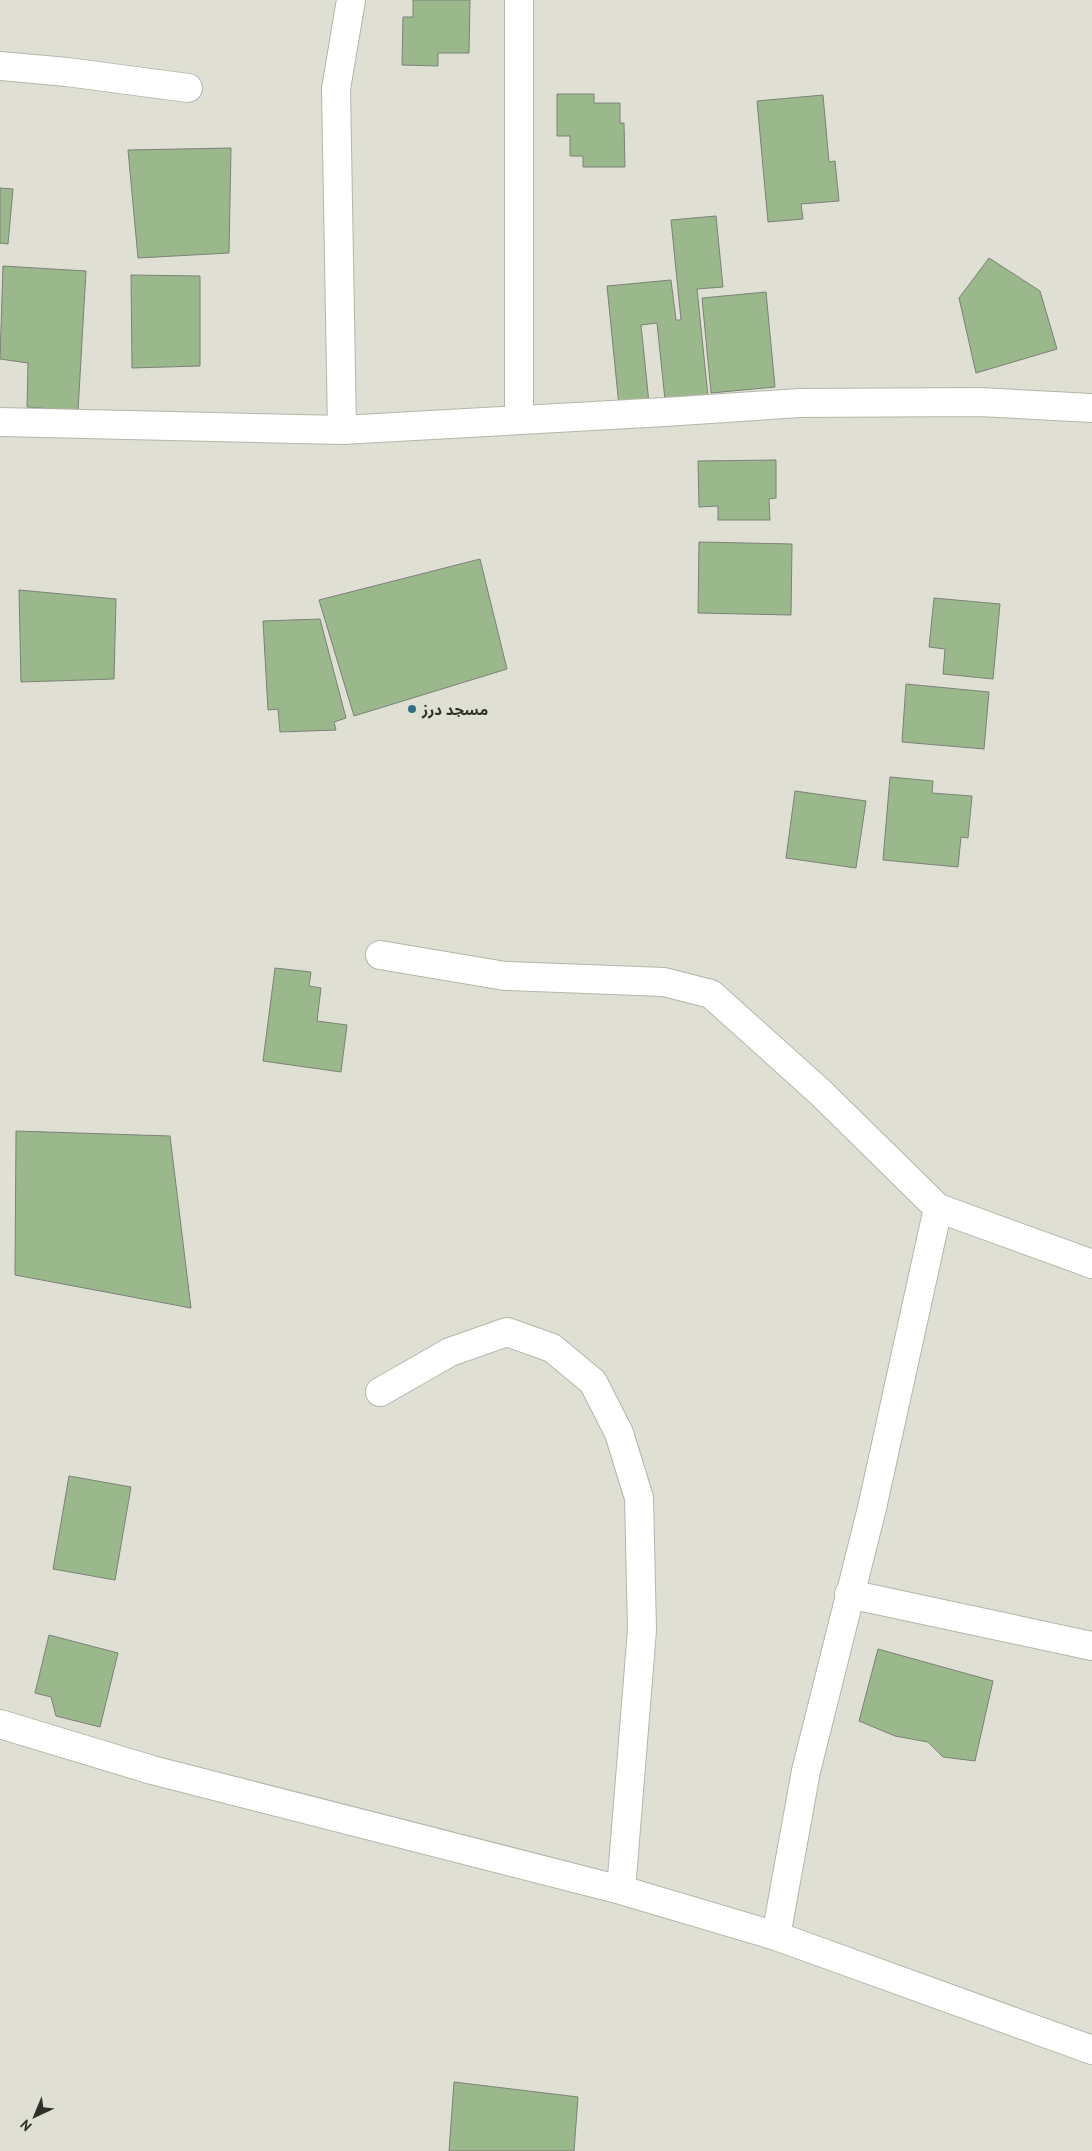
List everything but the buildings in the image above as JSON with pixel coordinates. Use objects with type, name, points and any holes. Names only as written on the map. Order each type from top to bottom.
[{"type":"street","points":[[342,430],[336,89],[351,0]]},
{"type":"street","points":[[519,0],[519,420]]},
{"type":"street","points":[[0,66],[67,72],[188,88]]},
{"type":"street","points":[[0,422],[342,430],[800,402],[979,402],[1092,408]]},
{"type":"street","points":[[380,956],[505,976],[664,982],[711,994],[820,1092],[938,1208],[1092,1264]]},
{"type":"street","points":[[776,1936],[806,1770],[872,1508],[938,1208]]},
{"type":"street","points":[[380,1392],[450,1352],[507,1332],[552,1348],[593,1382],[619,1433],[639,1498],[642,1630],[622,1890]]},
{"type":"street","points":[[849,1594],[1092,1646]]},
{"type":"street","points":[[0,1724],[152,1770],[622,1890],[776,1936],[1092,2050]]},
{"type":"place","name":"مسجد درز","points":[[412,709]]}]
